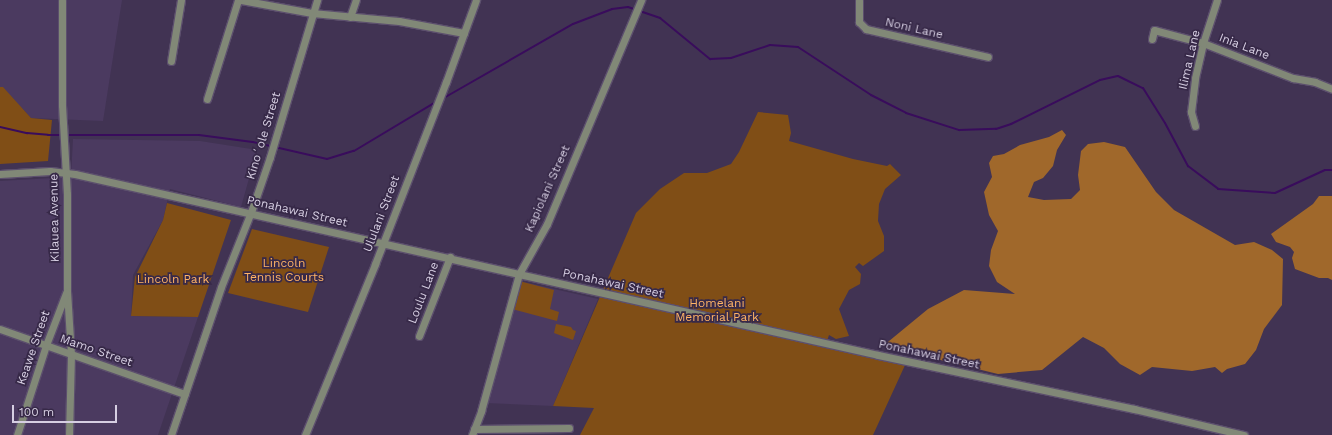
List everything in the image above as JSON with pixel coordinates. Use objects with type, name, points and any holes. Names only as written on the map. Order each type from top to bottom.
[{"type":"street","name":"Kilauea Avenue","points":[[62,0],[63,126],[67,194],[66,291],[71,354],[69,435]]},
{"type":"street","points":[[171,61],[181,0]]},
{"type":"street","points":[[207,99],[238,0]]},
{"type":"street","points":[[241,0],[312,13],[400,21],[464,33]]},
{"type":"street","name":"Kinoʻole Street","points":[[171,435],[221,287],[251,212],[270,157],[317,0]]},
{"type":"street","points":[[350,17],[356,0]]},
{"type":"street","name":"Ululani Street","points":[[306,435],[446,82],[476,0]]},
{"type":"street","name":"Kapiolani Street","points":[[473,432],[481,411],[519,274],[547,224],[641,0]]},
{"type":"street","name":"Noni Lane","points":[[859,0],[859,22],[866,29],[988,57]]},
{"type":"street","name":"Ilima Lane","points":[[1195,126],[1191,112],[1192,102],[1203,43],[1217,0]]},
{"type":"street","name":"Inia Lane","points":[[1152,39],[1154,30],[1203,43],[1293,78],[1315,82],[1332,89]]},
{"type":"street","name":"Ponahawai Street","points":[[0,174],[65,172],[174,197],[251,212],[878,355],[1134,409],[1244,435]]},
{"type":"street","name":"Loulu Lane","points":[[420,336],[450,257]]},
{"type":"street","name":"Keawe Street","points":[[16,435],[66,291]]},
{"type":"street","name":"Mamo Street","points":[[0,329],[185,394]]},
{"type":"street","points":[[473,432],[569,428]]},
{"type":"shaded area","points":[[0,0],[122,0],[103,121],[31,118],[3,88],[0,87]]},
{"type":"shaded area","points":[[1062,130],[1066,135],[1057,150],[1053,166],[1043,178],[1034,182],[1028,197],[1044,200],[1071,199],[1080,190],[1078,175],[1081,151],[1088,144],[1104,142],[1125,147],[1156,192],[1174,210],[1235,245],[1254,242],[1272,250],[1283,259],[1282,305],[1264,329],[1256,350],[1245,364],[1227,369],[1222,373],[1215,367],[1192,371],[1152,367],[1140,375],[1120,364],[1104,348],[1083,337],[1042,370],[998,374],[883,346],[928,309],[964,290],[1015,294],[997,282],[989,266],[991,250],[998,231],[989,215],[984,192],[992,177],[989,163],[993,156],[1004,154],[1020,145],[1049,137]]},
{"type":"shaded area","points":[[73,139],[200,141],[257,150],[241,207],[170,189],[163,220],[133,275],[131,316],[198,317],[158,435],[0,435],[0,181],[71,177]]},
{"type":"shaded area","points":[[1319,196],[1332,196],[1332,280],[1328,278],[1319,278],[1295,269],[1292,258],[1294,252],[1290,247],[1276,242],[1271,234],[1313,204]]},
{"type":"shaded area","points":[[519,281],[598,299],[553,406],[486,403]]},
{"type":"green space","points":[[0,87],[3,87],[31,118],[52,120],[48,161],[0,164]]},
{"type":"green space","name":"Homelani Memorial Park","points":[[758,112],[788,115],[791,133],[789,141],[853,159],[887,166],[890,164],[901,175],[885,189],[879,204],[878,221],[884,236],[884,251],[863,266],[859,263],[855,267],[861,274],[860,284],[849,290],[839,309],[849,336],[836,339],[829,335],[825,347],[906,363],[873,435],[580,435],[594,408],[553,406],[636,213],[660,189],[684,173],[707,173],[731,164],[739,152]]},
{"type":"green space","name":"Lincoln Park","points":[[167,203],[231,220],[198,317],[131,316],[135,277],[163,220]]},
{"type":"green space","name":"Lincoln Tennis Courts","points":[[252,229],[329,247],[308,312],[228,293]]},
{"type":"green space","points":[[519,281],[554,290],[550,309],[559,312],[557,321],[512,309]]},
{"type":"green space","points":[[556,324],[571,327],[576,331],[573,340],[554,333]]},
{"type":"waterway","points":[[442,99],[573,24],[612,9],[628,7],[660,18],[710,59],[731,58],[770,45],[798,47],[871,95],[906,113],[959,130],[996,129],[1011,124],[1100,80],[1118,76],[1143,88],[1165,123],[1188,166],[1218,189],[1275,193],[1325,170],[1332,170]]},
{"type":"waterway","points":[[0,127],[27,133],[48,135],[199,135],[253,142],[327,159],[354,151],[436,102]]}]
